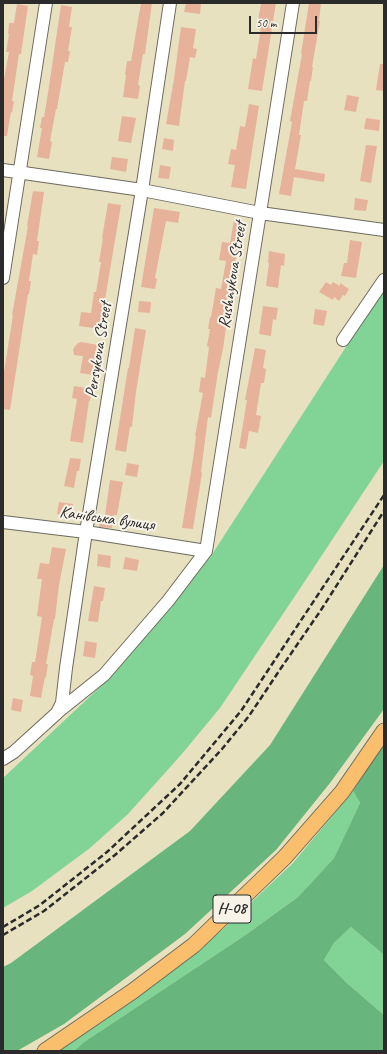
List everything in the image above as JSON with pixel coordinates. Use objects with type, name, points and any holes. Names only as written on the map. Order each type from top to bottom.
[{"type":"main road","name":"Н-08","points":[[45,1051],[132,991],[194,945],[285,857],[342,792],[384,730]]},
{"type":"street","points":[[3,278],[46,3]]},
{"type":"street","name":"Persykova Street","points":[[59,708],[142,190],[170,3]]},
{"type":"street","name":"Rushnykova Street","points":[[206,552],[292,3]]},
{"type":"street","points":[[3,170],[142,190],[260,213],[384,230]]},
{"type":"street","points":[[343,340],[384,280]]},
{"type":"street","name":"Канівська вулиця","points":[[3,522],[86,532],[206,552]]},
{"type":"street","points":[[3,759],[14,752],[59,708],[104,675],[168,601],[206,552]]},
{"type":"green space","points":[[384,288],[384,461],[220,708],[181,755],[128,814],[90,848],[32,891],[3,908],[3,778],[99,688],[211,556]]},
{"type":"green space","points":[[384,565],[384,709],[330,783],[276,850],[185,934],[64,1024],[17,1051],[3,1051],[3,967],[11,963],[190,831],[270,745]]},
{"type":"green space","points":[[384,742],[384,955],[351,927],[334,943],[324,960],[348,984],[384,1015],[384,1051],[74,1051],[84,1042],[244,936],[298,897],[334,858],[360,803],[353,791]]},
{"type":"green space","points":[[353,791],[360,803],[334,858],[298,897],[244,936],[84,1042],[74,1051],[58,1051],[101,1023],[222,930],[293,863]]},
{"type":"green space","points":[[351,927],[384,955],[384,1015],[348,984],[324,960],[334,943]]},
{"type":"building","points":[[141,3],[152,3],[145,54],[143,54],[138,85],[140,86],[138,99],[123,97],[127,61],[131,61]]},
{"type":"building","points":[[186,3],[201,3],[200,14],[184,12]]},
{"type":"building","points":[[261,3],[276,3],[262,91],[248,89],[253,58],[256,59],[261,27],[257,26]]},
{"type":"building","points":[[309,3],[321,3],[320,21],[307,101],[304,101],[299,135],[301,135],[295,169],[325,174],[324,182],[294,177],[291,196],[279,194],[292,122],[290,121]]},
{"type":"building","points":[[17,4],[28,6],[21,54],[19,54],[12,101],[14,101],[12,113],[11,112],[7,136],[3,136],[3,79],[9,52],[6,52],[9,23],[14,23]]},
{"type":"building","points":[[61,5],[72,7],[69,27],[72,27],[68,51],[70,51],[68,62],[65,62],[50,141],[52,142],[49,159],[37,157],[42,128],[40,128],[42,117],[44,117]]},
{"type":"building","points":[[181,27],[196,29],[193,48],[197,49],[195,58],[190,57],[179,126],[166,124]]},
{"type":"building","points":[[380,64],[384,64],[384,91],[376,90]]},
{"type":"building","points":[[347,95],[359,97],[356,112],[344,110]]},
{"type":"building","points":[[249,104],[259,106],[246,189],[231,187],[235,165],[228,164],[231,149],[236,150],[240,126],[245,127]]},
{"type":"building","points":[[122,116],[136,118],[131,143],[118,141]]},
{"type":"building","points":[[366,118],[380,120],[379,131],[364,129]]},
{"type":"building","points":[[164,138],[174,140],[173,151],[162,149]]},
{"type":"building","points":[[366,145],[377,146],[371,183],[360,181]]},
{"type":"building","points":[[112,157],[128,159],[126,172],[110,169]]},
{"type":"building","points":[[160,165],[171,167],[169,179],[158,178]]},
{"type":"building","points":[[33,191],[44,192],[37,241],[39,241],[37,255],[33,254],[29,281],[31,281],[10,410],[3,409],[3,372]]},
{"type":"building","points":[[355,198],[368,200],[366,211],[354,210]]},
{"type":"building","points":[[108,203],[121,205],[100,329],[79,326],[81,312],[91,313],[94,292],[96,292],[101,262],[99,262],[102,238]]},
{"type":"building","points":[[154,208],[180,212],[178,223],[166,221],[155,278],[157,279],[155,289],[141,287]]},
{"type":"building","points":[[234,220],[242,222],[211,418],[208,417],[202,473],[193,529],[182,528],[193,459],[195,436],[203,393],[199,392],[201,377],[205,378],[209,347],[207,346],[210,329],[208,329],[216,288],[221,289],[226,261],[219,260],[222,242],[230,243]]},
{"type":"building","points":[[350,240],[362,242],[356,278],[341,276],[344,263],[347,263]]},
{"type":"building","points":[[269,251],[285,254],[284,266],[281,265],[278,288],[266,286]]},
{"type":"building","points":[[326,282],[331,285],[333,282],[340,286],[340,283],[349,289],[345,296],[343,295],[339,301],[334,297],[333,300],[319,292]]},
{"type":"building","points":[[139,301],[151,302],[150,313],[138,312]]},
{"type":"building","points":[[263,306],[278,308],[276,320],[273,319],[271,336],[259,334]]},
{"type":"building","points":[[315,309],[327,311],[324,326],[313,324]]},
{"type":"building","points":[[135,328],[146,330],[132,427],[130,427],[126,452],[115,450]]},
{"type":"building","points":[[81,342],[98,345],[93,375],[80,373],[83,356],[74,355],[73,350],[78,343]]},
{"type":"building","points":[[255,348],[266,350],[263,368],[266,369],[264,383],[261,383],[256,415],[261,416],[258,433],[249,431],[246,449],[239,448],[247,400],[245,400]]},
{"type":"building","points":[[74,386],[92,389],[83,443],[70,441],[77,399],[72,398]]},
{"type":"building","points":[[70,458],[81,459],[74,488],[64,486]]},
{"type":"building","points":[[127,463],[139,465],[137,477],[125,475]]},
{"type":"building","points":[[110,480],[123,482],[117,515],[114,515],[112,528],[99,527],[100,521],[104,522]]},
{"type":"building","points":[[59,502],[73,504],[71,516],[57,514]]},
{"type":"building","points":[[52,547],[66,549],[46,664],[48,664],[46,678],[45,677],[41,698],[30,696],[33,676],[30,675],[32,662],[35,662],[42,617],[37,616],[42,579],[37,579],[40,563],[49,564]]},
{"type":"building","points":[[98,554],[111,556],[110,568],[97,566]]},
{"type":"building","points":[[125,557],[139,560],[137,571],[123,569]]},
{"type":"building","points":[[94,586],[105,588],[103,601],[101,601],[98,622],[88,621]]},
{"type":"building","points":[[85,641],[97,643],[95,658],[83,656]]},
{"type":"building","points":[[13,698],[23,700],[21,712],[11,710]]},
{"type":"railway","points":[[3,927],[40,905],[107,852],[180,784],[241,711],[384,495]]},
{"type":"railway","points":[[3,935],[44,911],[115,855],[163,813],[222,749],[249,716],[321,610],[384,511]]}]
